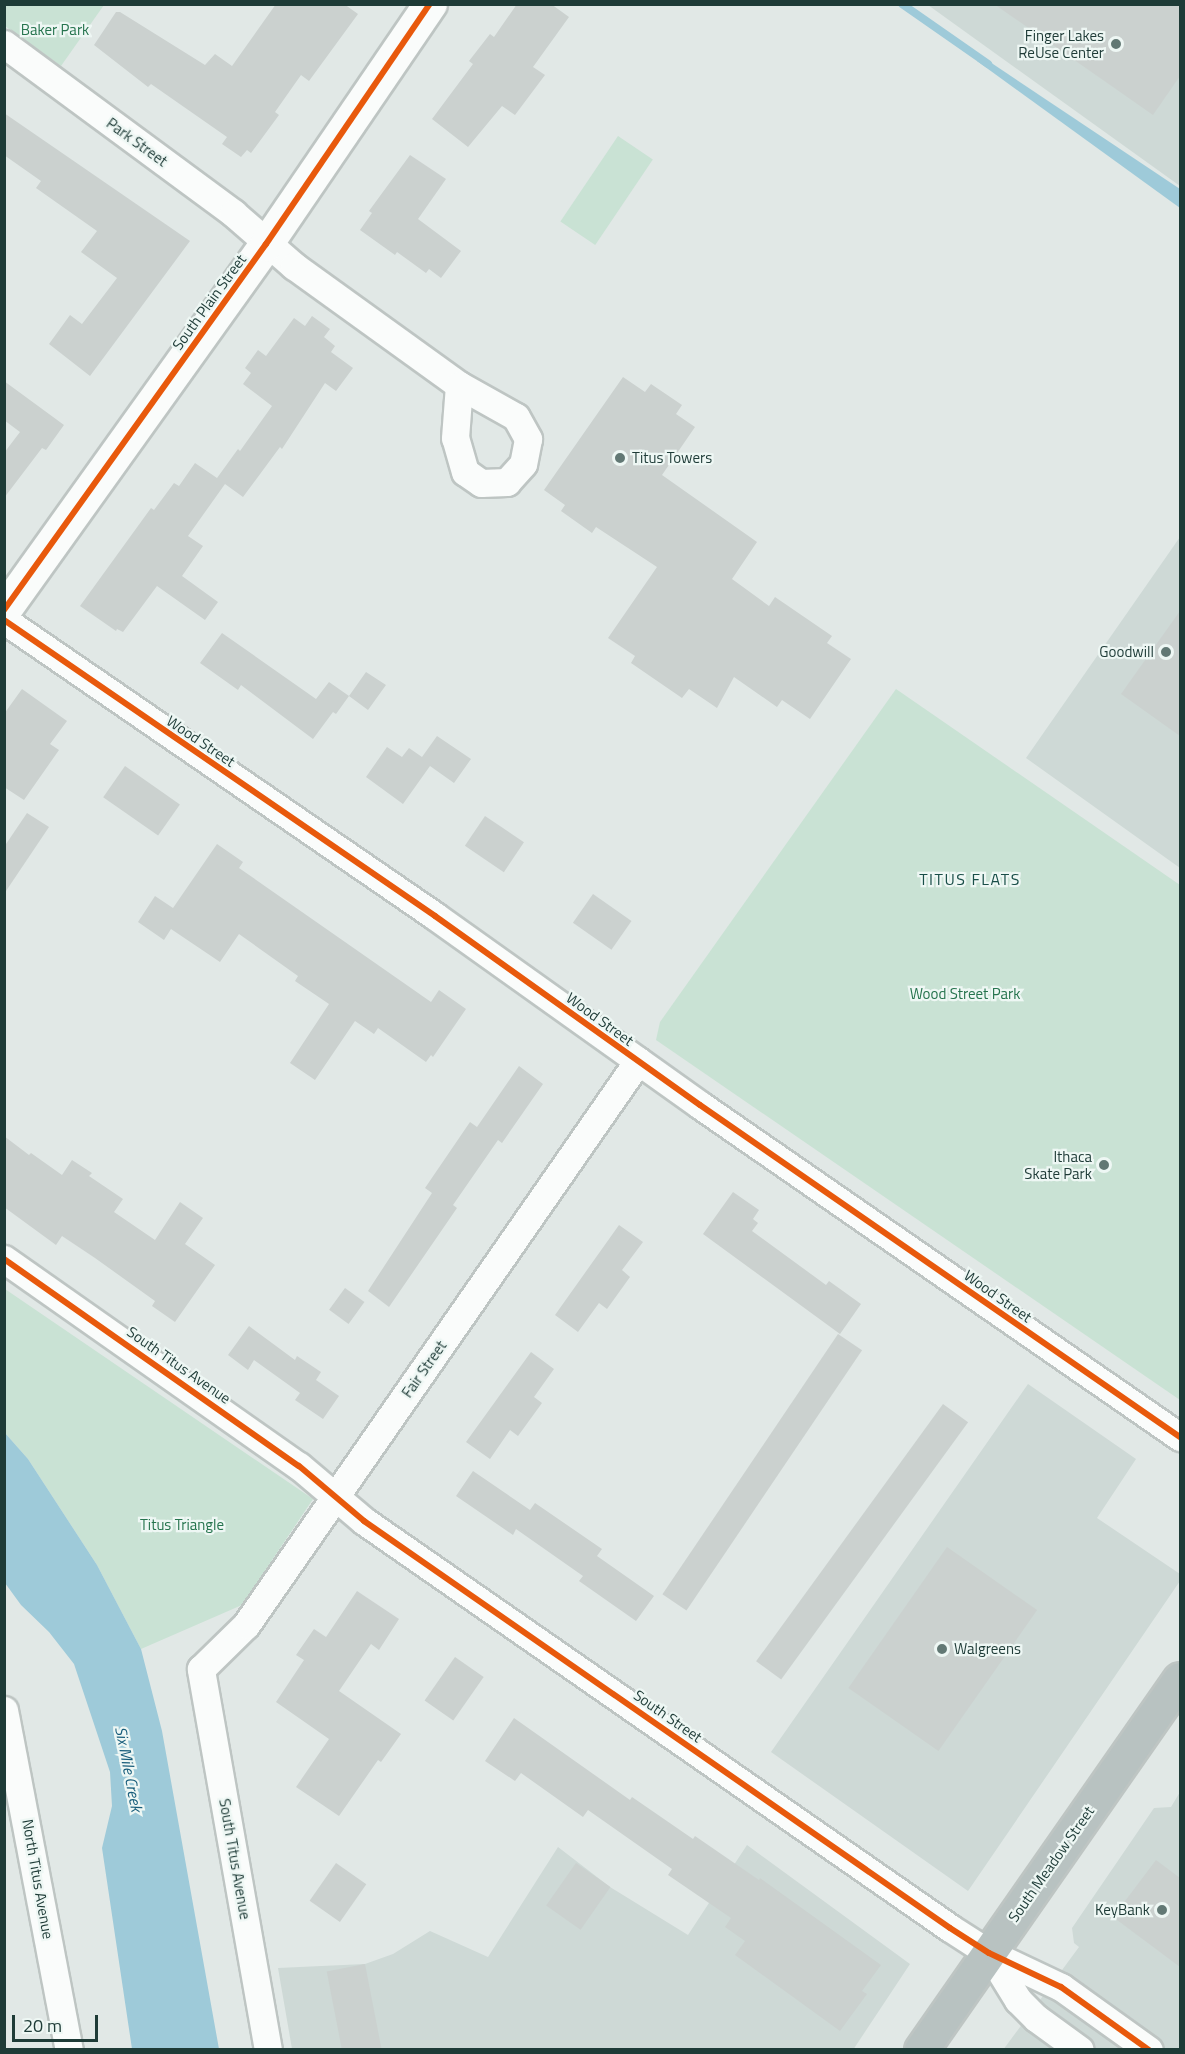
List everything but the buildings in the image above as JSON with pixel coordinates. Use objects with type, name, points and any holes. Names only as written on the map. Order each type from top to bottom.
[{"type":"highway","name":"South Meadow Street","points":[[921,2049],[1180,1679]]},
{"type":"street","name":"South Plain Street","points":[[4,610],[266,244],[430,4]]},
{"type":"street","name":"Park Street","points":[[4,44],[233,213],[266,244],[459,385]]},
{"type":"street","name":"Wood Street","points":[[4,620],[435,916],[638,1061],[1180,1437]]},
{"type":"street","name":"Fair Street","points":[[201,1669],[246,1625],[638,1061]]},
{"type":"street","name":"South Titus Avenue","points":[[4,1258],[299,1466],[336,1495]]},
{"type":"street","name":"South Street","points":[[336,1495],[364,1521],[989,1953]]},
{"type":"street","name":"South Titus Avenue","points":[[201,1669],[268,2049]]},
{"type":"street","name":"North Titus Avenue","points":[[4,1710],[69,2049]]},
{"type":"street","points":[[989,1953],[1018,2000],[1036,2018],[1080,2049]]},
{"type":"street","points":[[989,1953],[1061,1987],[1149,2049]]},
{"type":"shaded area","points":[[928,5],[1180,5],[1180,186]]},
{"type":"shaded area","points":[[1180,537],[1180,868],[1026,758]]},
{"type":"shaded area","points":[[1028,1384],[1136,1459],[1097,1518],[1180,1574],[1180,1581],[968,1891],[771,1752]]},
{"type":"shaded area","points":[[1180,1792],[1180,2049],[1003,2050],[1079,1947],[1074,1943],[1072,1928],[1154,1808],[1171,1807]]},
{"type":"shaded area","points":[[747,1845],[910,1964],[853,2050],[292,2049],[278,1968],[365,1964],[393,1954],[430,1931],[488,1957],[558,1847],[610,1887],[688,1935]]},
{"type":"green space","name":"Baker Park","points":[[5,4],[104,5],[61,66],[5,26]]},
{"type":"green space","points":[[618,136],[653,159],[595,245],[560,221]]},
{"type":"green space","name":"Wood Street Park","points":[[896,689],[1180,885],[1180,1400],[656,1040],[660,1022]]},
{"type":"green space","name":"Titus Triangle","points":[[5,1289],[313,1499],[242,1605],[141,1649],[97,1565],[28,1459],[5,1433]]},
{"type":"water","points":[[981,56],[1180,189],[1180,208],[977,61]]},
{"type":"water","name":"Six Mile Creek","points":[[5,1433],[28,1459],[97,1565],[141,1649],[162,1731],[219,2049],[132,2049],[102,1848],[112,1806],[110,1772],[74,1664],[49,1632],[21,1605],[5,1583]]},
{"type":"waterway","points":[[902,4],[988,64]]},
{"type":"cycle path","points":[[4,610],[266,244],[430,4]]},
{"type":"cycle path","points":[[4,620],[435,916],[700,1105],[1180,1437]]},
{"type":"cycle path","points":[[4,1259],[299,1466],[364,1521],[950,1928],[989,1953],[1061,1987],[1149,2050]]},
{"type":"place","name":"Finger Lakes ReUse Center","points":[[1116,44]]},
{"type":"place","name":"Titus Towers","points":[[620,458]]},
{"type":"place","name":"Goodwill","points":[[1166,652]]},
{"type":"place","name":"Ithaca Skate Park","points":[[1104,1165]]},
{"type":"place","name":"Walgreens","points":[[942,1649]]},
{"type":"place","name":"KeyBank","points":[[1162,1910]]},
{"type":"district","name":"TITUS FLATS","points":[[970,879]]}]
